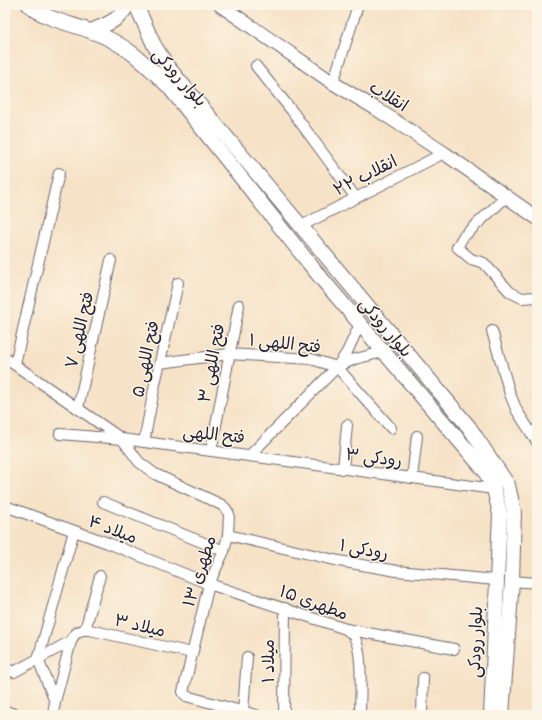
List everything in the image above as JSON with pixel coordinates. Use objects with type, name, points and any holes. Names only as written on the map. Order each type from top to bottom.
[{"type":"main road","name":"بلوار رودکی","points":[[29,5],[50,19],[91,31],[118,43],[144,61],[169,88],[311,266],[485,471],[494,489],[500,514],[496,580],[493,714]]},
{"type":"main road","points":[[91,31],[110,24],[120,16],[127,5]]},
{"type":"main road","name":"بلوار رودکی","points":[[136,5],[154,45],[167,66],[469,427],[508,485],[514,512],[512,581],[493,714]]},
{"type":"main road","points":[[144,61],[142,50],[143,47],[150,44],[154,45]]},
{"type":"street","name":"انقلاب","points":[[220,5],[333,83],[375,108],[444,153],[537,218]]},
{"type":"street","points":[[333,83],[358,5]]},
{"type":"street","points":[[256,66],[292,111],[356,198]]},
{"type":"street","name":"انقلاب ۲۲","points":[[301,226],[444,153]]},
{"type":"street","points":[[15,364],[59,173]]},
{"type":"street","points":[[506,197],[463,237],[457,247],[471,259],[484,264],[510,292],[522,298],[537,296]]},
{"type":"street","name":"فتح اللهی ۷","points":[[78,408],[111,260]]},
{"type":"street","name":"فتح اللهی ۵","points":[[144,442],[178,283]]},
{"type":"street","name":"فتح اللهی ۳","points":[[211,451],[239,306]]},
{"type":"street","points":[[337,367],[347,352],[360,324]]},
{"type":"street","points":[[492,331],[510,394],[517,411],[535,437]]},
{"type":"street","points":[[337,367],[355,359],[383,352]]},
{"type":"street","name":"فتح اللهی ۱","points":[[160,363],[229,354],[311,359],[337,367]]},
{"type":"street","name":"فتح اللهی","points":[[5,358],[122,439]]},
{"type":"street","points":[[337,367],[391,428]]},
{"type":"street","name":"فتح اللهی","points":[[60,434],[122,439],[249,456],[337,367]]},
{"type":"street","points":[[343,469],[347,426]]},
{"type":"street","points":[[412,478],[417,436]]},
{"type":"street","name":"مطهری ۱۳","points":[[122,439],[139,462],[155,474],[226,509],[229,520],[228,535],[224,551],[209,584],[183,689],[184,694],[256,715]]},
{"type":"street","name":"رودکی ۳","points":[[249,456],[494,489]]},
{"type":"street","points":[[103,502],[224,551]]},
{"type":"street","name":"میلاد ۴","points":[[5,506],[108,543],[209,584]]},
{"type":"street","points":[[55,702],[38,659],[74,531]]},
{"type":"street","name":"رودکی ۱","points":[[228,535],[339,561],[397,571],[496,580]]},
{"type":"street","points":[[53,715],[71,641],[73,636],[82,630],[100,576]]},
{"type":"street","points":[[512,581],[537,583]]},
{"type":"street","name":"مطهری ۱۵","points":[[209,584],[346,629],[353,635],[357,644],[360,663],[360,715]]},
{"type":"street","name":"میلاد ۱","points":[[284,715],[285,608]]},
{"type":"street","points":[[346,629],[454,649]]},
{"type":"street","name":"میلاد ۳","points":[[82,630],[192,653]]},
{"type":"street","points":[[10,670],[38,659],[71,641]]},
{"type":"street","points":[[243,712],[247,656]]},
{"type":"street","points":[[422,715],[423,678]]},
{"type":"street","points":[[5,711],[18,715]]}]
